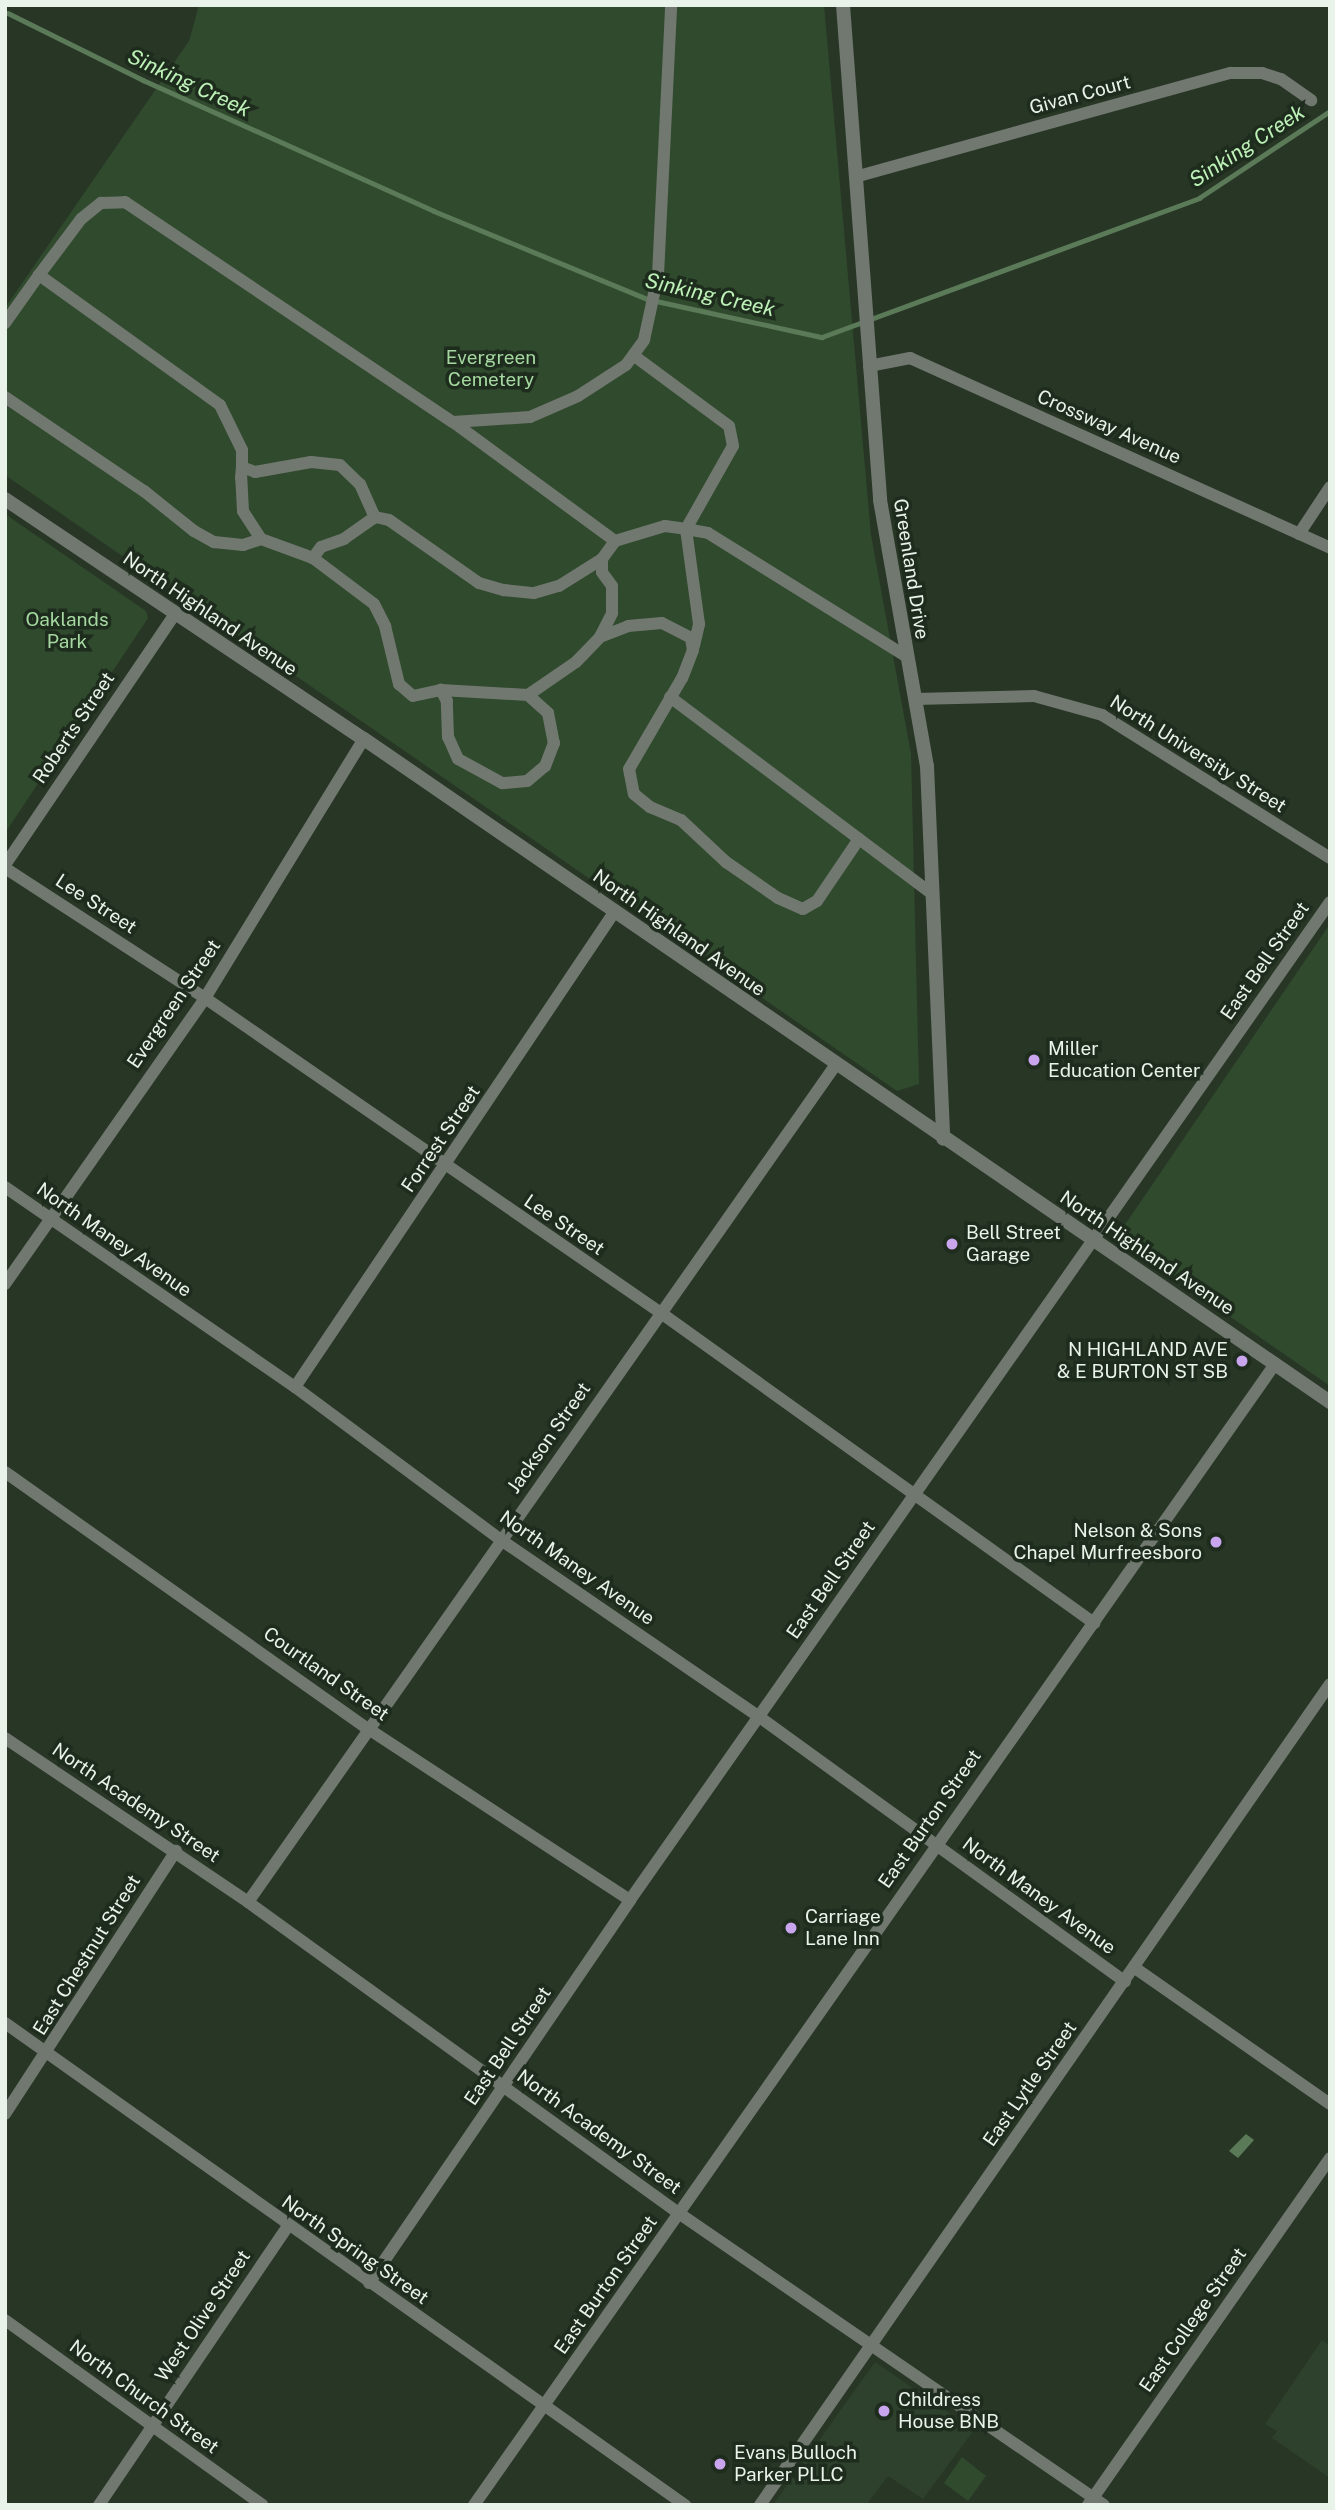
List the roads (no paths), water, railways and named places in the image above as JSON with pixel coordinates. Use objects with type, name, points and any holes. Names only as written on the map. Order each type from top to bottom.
[{"type":"street","points":[[453,422],[530,417],[578,396],[626,365],[645,340],[655,301],[671,5]]},
{"type":"street","name":"Greenland Drive","points":[[844,5],[880,500],[927,766],[943,1139]]},
{"type":"street","name":"Givan Court","points":[[855,177],[1231,73],[1262,73],[1311,100]]},
{"type":"street","points":[[5,323],[80,219],[101,203],[125,202],[453,422],[615,541]]},
{"type":"street","points":[[38,275],[220,405],[242,450],[243,511],[261,539],[313,558],[374,604],[385,626],[399,684],[413,696],[441,690],[528,695],[576,662],[600,637],[612,613],[611,586],[602,572],[602,559]]},
{"type":"street","points":[[634,355],[729,426],[733,446],[686,529],[699,624],[693,650],[629,769],[634,794],[650,807],[681,820],[726,862],[778,898],[803,909],[817,901],[859,839]]},
{"type":"street","name":"Crossway Avenue","points":[[869,366],[910,358],[1330,548]]},
{"type":"street","points":[[5,397],[145,491],[194,531],[214,542],[243,545],[261,539]]},
{"type":"street","points":[[242,467],[256,472],[311,462],[340,465],[360,484],[375,517]]},
{"type":"street","points":[[1299,534],[1330,487]]},
{"type":"street","name":"North Highland Avenue","points":[[5,499],[364,739],[835,1066],[1330,1402]]},
{"type":"street","points":[[313,558],[321,547],[344,539],[375,517],[389,520],[479,583],[504,590],[534,593],[559,586],[602,559],[615,541],[665,526],[686,529],[708,533],[907,657]]},
{"type":"street","points":[[612,613],[628,626]]},
{"type":"street","name":"Roberts Street","points":[[5,866],[175,614]]},
{"type":"street","points":[[600,637],[628,626],[662,623],[691,638],[693,650]]},
{"type":"street","points":[[441,690],[447,701],[448,737],[458,759],[502,783],[527,781],[545,766],[554,743],[548,713],[528,695]]},
{"type":"street","name":"North University Street","points":[[915,699],[1034,696],[1080,707],[1130,732],[1330,858]]},
{"type":"street","points":[[670,697],[933,894]]},
{"type":"street","name":"Evergreen Street","points":[[5,1284],[205,998],[364,739]]},
{"type":"street","name":"Lee Street","points":[[5,866],[205,998],[446,1168],[661,1313],[1094,1623]]},
{"type":"street","name":"East Bell Street","points":[[369,2283],[758,1716],[1330,902]]},
{"type":"street","name":"Forrest Street","points":[[295,1387],[446,1168],[615,911]]},
{"type":"street","name":"Jackson Street","points":[[248,1902],[835,1066]]},
{"type":"street","name":"North Maney Avenue","points":[[5,1187],[295,1387],[500,1540],[758,1716],[1125,1982]]},
{"type":"street","name":"East Burton Street","points":[[474,2505],[680,2214],[934,1845],[1094,1623],[1275,1364]]},
{"type":"street","name":"Courtland Street","points":[[5,1472],[370,1730],[630,1900]]},
{"type":"street","name":"East Lytle Street","points":[[760,2505],[1330,1684]]},
{"type":"street","name":"North Academy Street","points":[[5,1738],[176,1851],[680,2214],[1095,2502]]},
{"type":"street","name":"East Chestnut Street","points":[[5,2114],[48,2052],[176,1851]]},
{"type":"street","name":"North Maney Avenue","points":[[1135,1968],[1330,2105]]},
{"type":"street","name":"North Spring Street","points":[[5,2023],[287,2227],[685,2505]]},
{"type":"street","name":"East College Street","points":[[1095,2502],[1330,2158]]},
{"type":"street","name":"West Olive Street","points":[[99,2505],[287,2227]]},
{"type":"street","name":"North Church Street","points":[[5,2320],[262,2505]]},
{"type":"waterway","name":"Sinking Creek","points":[[8,13],[143,80],[434,211],[647,299],[822,337],[1199,198],[1330,111]]},
{"type":"place","name":"Miller Education Center","points":[[1034,1060]]},
{"type":"place","name":"Bell Street Garage","points":[[952,1244]]},
{"type":"place","name":"N HIGHLAND AVE & E BURTON ST SB","points":[[1242,1361]]},
{"type":"place","name":"Nelson & Sons Chapel Murfreesboro","points":[[1216,1542]]},
{"type":"place","name":"Carriage Lane Inn","points":[[791,1928]]},
{"type":"place","name":"Childress House BNB","points":[[884,2411]]},
{"type":"place","name":"Evans Bulloch Parker PLLC","points":[[720,2464]]},
{"type":"park label","name":"Evergreen Cemetery","points":[[491,369]]},
{"type":"park label","name":"Oaklands Park","points":[[67,631]]}]
